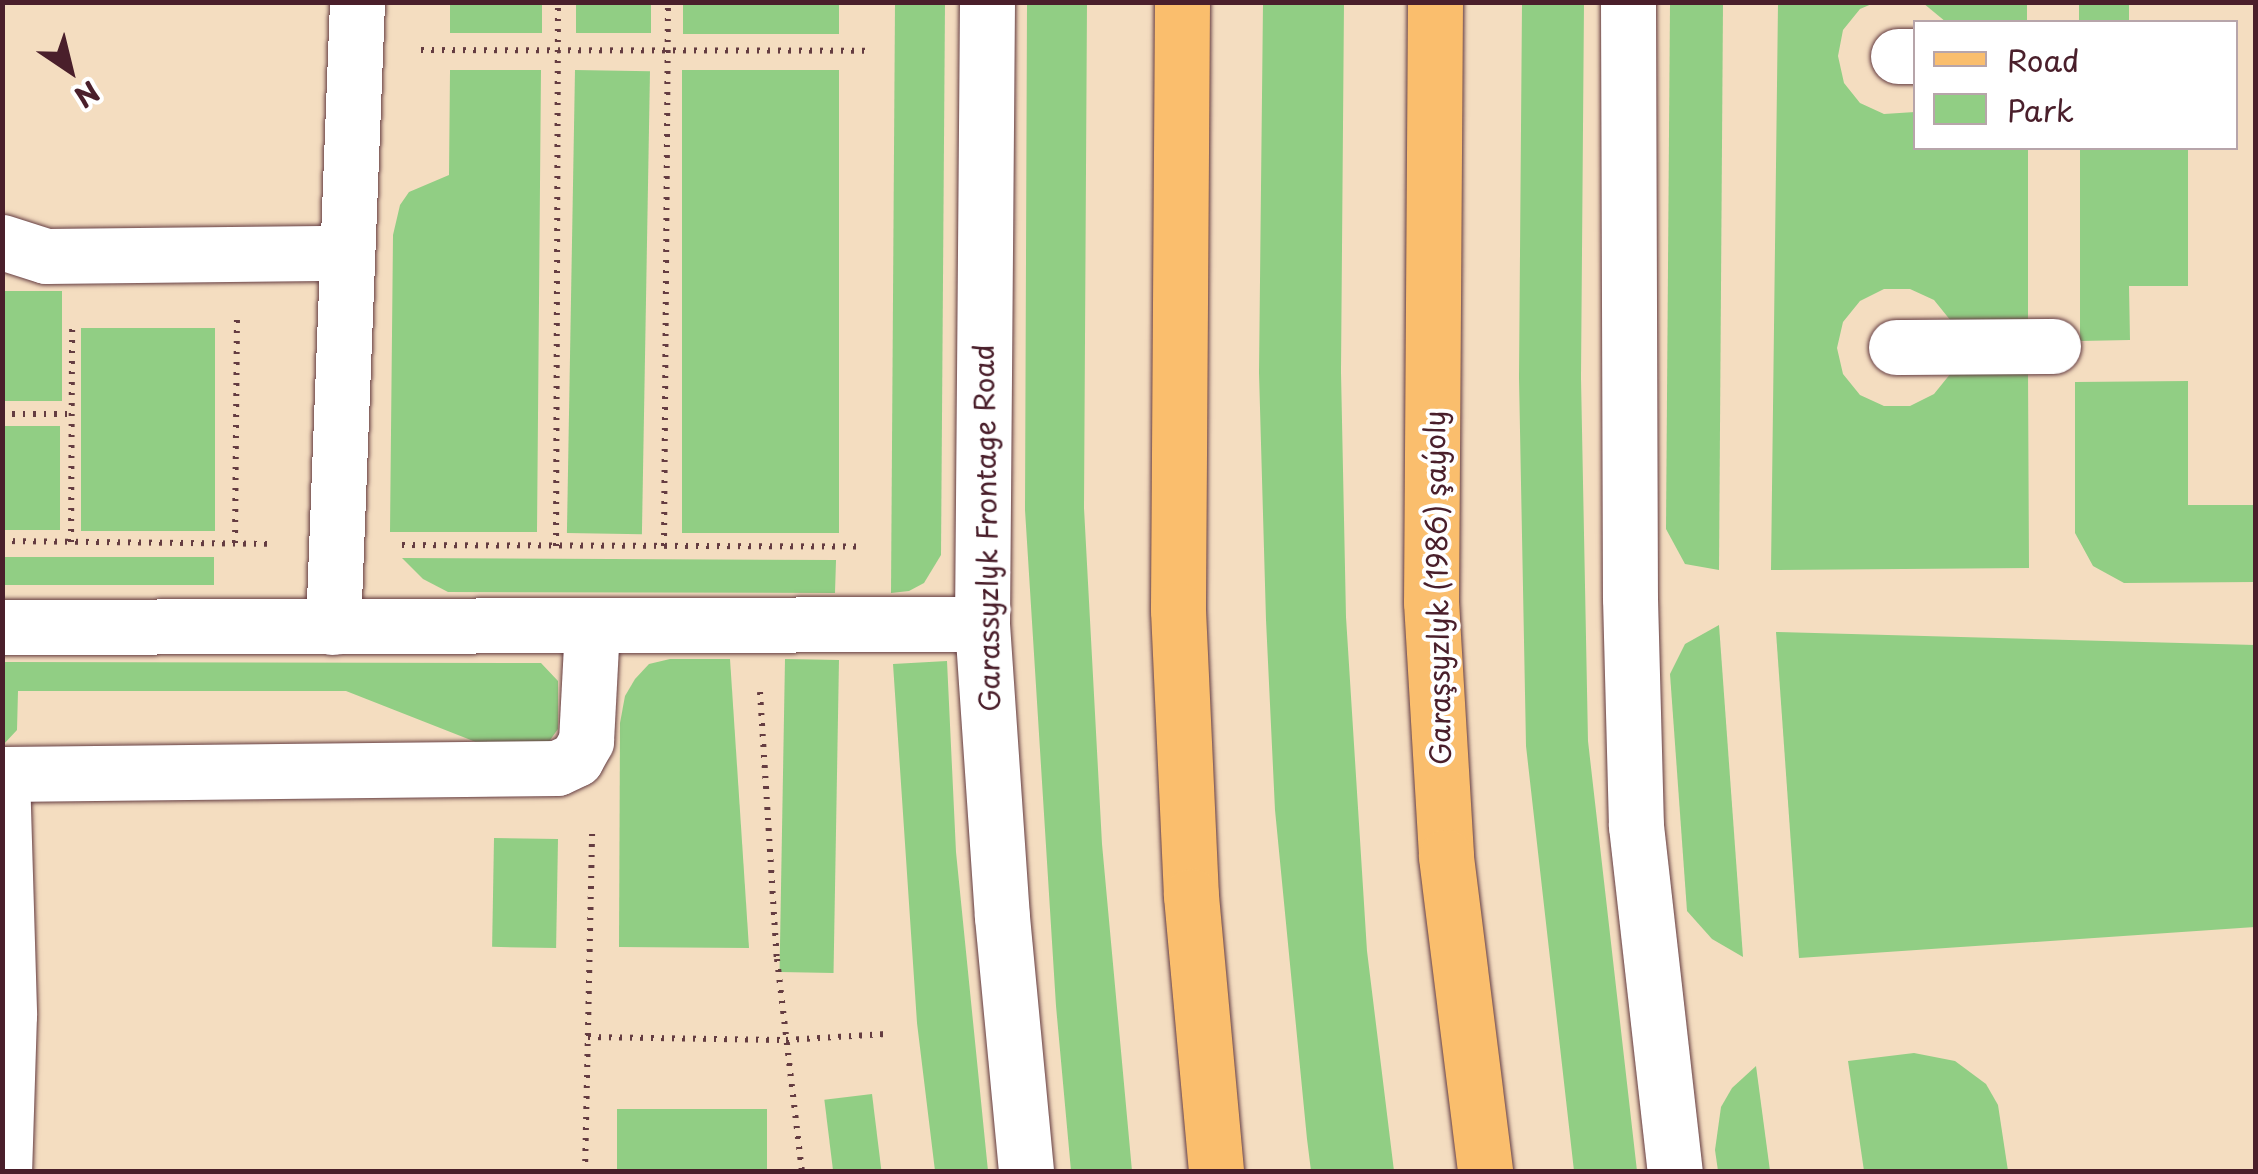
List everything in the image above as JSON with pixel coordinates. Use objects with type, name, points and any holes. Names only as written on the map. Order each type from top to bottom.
[{"type":"main road","points":[[1182,2],[1178,610],[1191,896],[1216,1172]]},
{"type":"main road","name":"Garaşsyzlyk (1986) şaýoly","points":[[1435,2],[1431,602],[1446,857],[1485,1172]]},
{"type":"street","points":[[333,627],[357,2]]},
{"type":"street","name":"Garassyzlyk Frontage Road","points":[[987,2],[982,624],[1026,1172]]},
{"type":"street","points":[[1628,2],[1630,578],[1636,826],[1675,1172]]},
{"type":"street","points":[[2,242],[46,256],[345,253]]},
{"type":"street","points":[[1896,347],[2053,346]]},
{"type":"street","points":[[2,628],[982,624]]},
{"type":"street","points":[[4,1172],[3,774],[557,768],[576,759],[586,741],[592,627]]},
{"type":"path","points":[[556,546],[558,2]]},
{"type":"path","points":[[664,547],[668,2]]},
{"type":"path","points":[[449,50],[866,51]]},
{"type":"path","points":[[71,542],[73,256]]},
{"type":"path","points":[[235,544],[237,313]]},
{"type":"path","points":[[2,414],[72,414]]},
{"type":"path","points":[[2,542],[861,547]]},
{"type":"path","points":[[759,677],[786,1040],[802,1172]]},
{"type":"path","points":[[585,1172],[592,820]]},
{"type":"path","points":[[588,1038],[786,1040],[886,1034]]},
{"type":"green space","points":[[450,3],[542,3],[542,33],[450,33]]},
{"type":"green space","points":[[576,3],[651,3],[651,33],[576,33]]},
{"type":"green space","points":[[683,3],[839,3],[839,34],[683,34]]},
{"type":"green space","points":[[895,3],[945,3],[941,555],[924,583],[909,591],[891,593]]},
{"type":"green space","points":[[1027,3],[1087,3],[1084,508],[1102,844],[1132,1171],[1071,1171],[1056,1006],[1025,510]]},
{"type":"green space","points":[[1263,3],[1344,3],[1341,372],[1346,617],[1367,951],[1394,1171],[1311,1171],[1307,1139],[1275,810],[1266,620],[1259,373]]},
{"type":"green space","points":[[1522,3],[1584,3],[1581,378],[1588,741],[1637,1171],[1574,1171],[1526,746],[1519,378]]},
{"type":"green space","points":[[1670,3],[1723,3],[1719,570],[1685,564],[1666,529]]},
{"type":"green space","points":[[1778,3],[1874,3],[1860,9],[1843,30],[1838,56],[1844,83],[1860,103],[1884,114],[1913,112],[1913,150],[2028,150],[2028,326],[1951,321],[1934,300],[1910,289],[1884,289],[1860,301],[1843,322],[1837,348],[1843,374],[1860,395],[1884,406],[1910,406],[1934,394],[1951,373],[2028,370],[2029,568],[1771,570]]},
{"type":"green space","points":[[1923,3],[2027,3],[2027,20],[1944,20]]},
{"type":"green space","points":[[2079,3],[2129,3],[2129,20],[2079,20]]},
{"type":"green space","points":[[450,70],[541,70],[537,532],[390,532],[393,235],[400,205],[409,192],[449,175]]},
{"type":"green space","points":[[575,70],[650,71],[642,534],[567,533]]},
{"type":"green space","points":[[682,70],[839,70],[839,533],[682,533]]},
{"type":"green space","points":[[2080,150],[2188,150],[2188,286],[2129,286],[2130,340],[2080,341]]},
{"type":"green space","points":[[3,291],[62,291],[62,401],[3,401]]},
{"type":"green space","points":[[81,328],[215,328],[215,531],[81,531]]},
{"type":"green space","points":[[2188,381],[2188,505],[2255,505],[2255,582],[2124,583],[2093,566],[2075,533],[2075,382]]},
{"type":"green space","points":[[3,426],[60,426],[60,530],[3,530]]},
{"type":"green space","points":[[3,557],[214,557],[214,585],[3,585]]},
{"type":"green space","points":[[402,558],[836,560],[835,593],[448,592],[423,579]]},
{"type":"green space","points":[[1719,625],[1743,957],[1712,939],[1687,911],[1670,674],[1685,644]]},
{"type":"green space","points":[[1776,632],[2255,645],[2255,927],[1799,958]]},
{"type":"green space","points":[[670,659],[730,659],[749,948],[619,947],[620,723],[625,696],[635,679],[649,664]]},
{"type":"green space","points":[[785,659],[839,660],[834,973],[780,972]]},
{"type":"green space","points":[[947,661],[956,852],[988,1171],[935,1171],[917,1023],[893,664]]},
{"type":"green space","points":[[2,662],[541,663],[558,681],[558,729],[548,743],[486,746],[346,691],[18,691],[17,730],[3,745]]},
{"type":"green space","points":[[494,838],[558,839],[556,948],[492,947]]},
{"type":"green space","points":[[1914,1053],[1955,1061],[1986,1084],[1998,1105],[2008,1171],[1864,1171],[1848,1061]]},
{"type":"green space","points":[[1756,1066],[1770,1171],[1718,1171],[1715,1150],[1721,1107],[1732,1088]]},
{"type":"green space","points":[[872,1094],[882,1171],[833,1172],[824,1100]]},
{"type":"green space","points":[[617,1109],[767,1109],[767,1171],[617,1171]]}]
